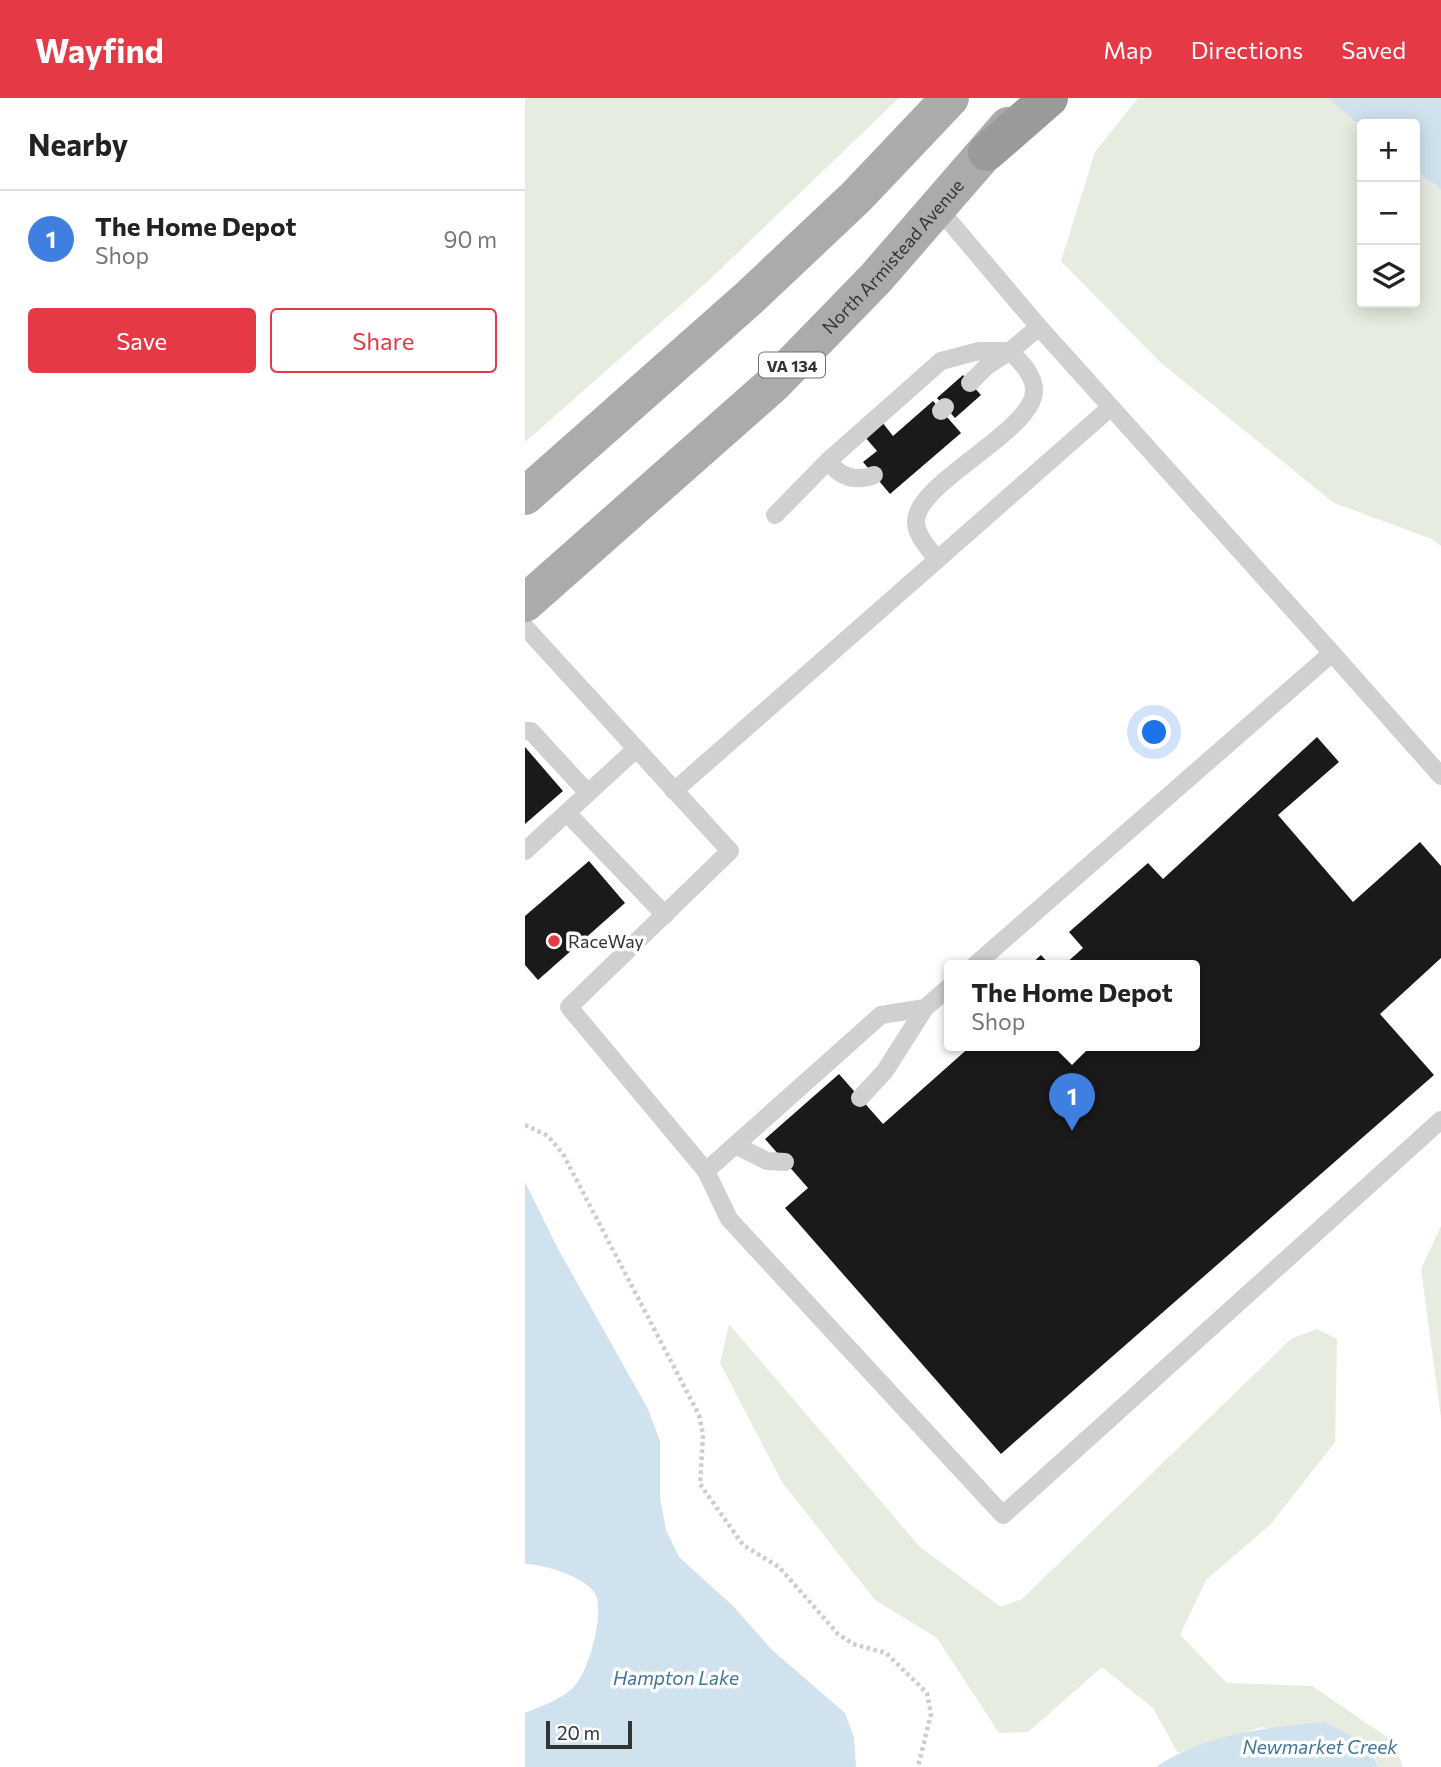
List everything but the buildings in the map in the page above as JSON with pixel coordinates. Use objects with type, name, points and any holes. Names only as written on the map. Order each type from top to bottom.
[{"type":"highway","points":[[987,152],[1049,98]]},
{"type":"main road","points":[[525,496],[749,298],[857,197],[950,98]]},
{"type":"main road","name":"North Armistead Avenue","points":[[525,603],[773,384],[939,209],[1031,98]]},
{"type":"lane","points":[[939,209],[1039,327],[1441,776]]},
{"type":"lane","points":[[970,383],[987,366],[1039,327]]},
{"type":"lane","points":[[775,515],[828,461],[941,361],[979,351],[1010,351]]},
{"type":"lane","points":[[937,560],[918,533],[915,519],[923,505],[950,477],[1001,435],[1030,404],[1034,394],[1033,382],[1010,351]]},
{"type":"lane","points":[[674,791],[1111,407]]},
{"type":"lane","points":[[828,461],[836,472],[848,478],[862,480],[874,475]]},
{"type":"lane","points":[[525,627],[730,851],[569,1007],[706,1171],[729,1219],[1003,1515],[1441,1119]]},
{"type":"lane","points":[[981,960],[1332,653]]},
{"type":"lane","points":[[525,731],[531,731],[588,793]]},
{"type":"lane","points":[[525,851],[636,750]]},
{"type":"lane","points":[[567,813],[665,915]]},
{"type":"lane","points":[[860,1098],[885,1072],[925,1008],[944,992]]},
{"type":"lane","points":[[706,1171],[881,1015],[925,1008]]},
{"type":"lane","points":[[735,1145],[767,1161],[785,1162]]},
{"type":"path","points":[[525,1125],[548,1136],[563,1154],[699,1415],[703,1435],[698,1475],[704,1494],[743,1545],[779,1567],[838,1634],[853,1644],[886,1653],[927,1692],[931,1714],[918,1767]]},
{"type":"shaded area","points":[[525,98],[899,98],[707,282],[525,442]]},
{"type":"shaded area","points":[[1138,98],[1327,98],[1357,123],[1357,308],[1420,308],[1420,173],[1441,190],[1441,546],[1432,539],[1334,503],[1160,362],[1061,261],[1095,152]]},
{"type":"shaded area","points":[[1441,1226],[1441,1418],[1421,1269]]},
{"type":"shaded area","points":[[729,1324],[920,1547],[1001,1607],[1022,1599],[1291,1339],[1317,1329],[1337,1339],[1335,1442],[1270,1525],[1206,1580],[1180,1635],[1227,1683],[1312,1686],[1393,1741],[1403,1767],[1378,1767],[1375,1757],[1262,1727],[1178,1753],[1153,1708],[1102,1667],[1028,1732],[999,1733],[937,1638],[875,1600],[782,1482],[720,1363]]},
{"type":"water","points":[[1327,98],[1441,98],[1441,190],[1420,173],[1420,119],[1357,119],[1357,123]]},
{"type":"water","name":"Hampton Lake","points":[[525,1182],[557,1247],[648,1409],[660,1441],[660,1498],[666,1530],[679,1557],[734,1607],[772,1650],[845,1713],[854,1738],[856,1767],[525,1767],[525,1713],[562,1696],[579,1681],[590,1656],[598,1612],[597,1600],[589,1586],[552,1569],[525,1564]]},
{"type":"water","name":"Newmarket Creek","points":[[1325,1722],[1364,1746],[1378,1767],[1156,1767],[1195,1747],[1237,1734]]},
{"type":"place","name":"RaceWay","points":[[554,941]]},
{"type":"place","name":"The Home Depot","points":[[1072,1131]]}]
